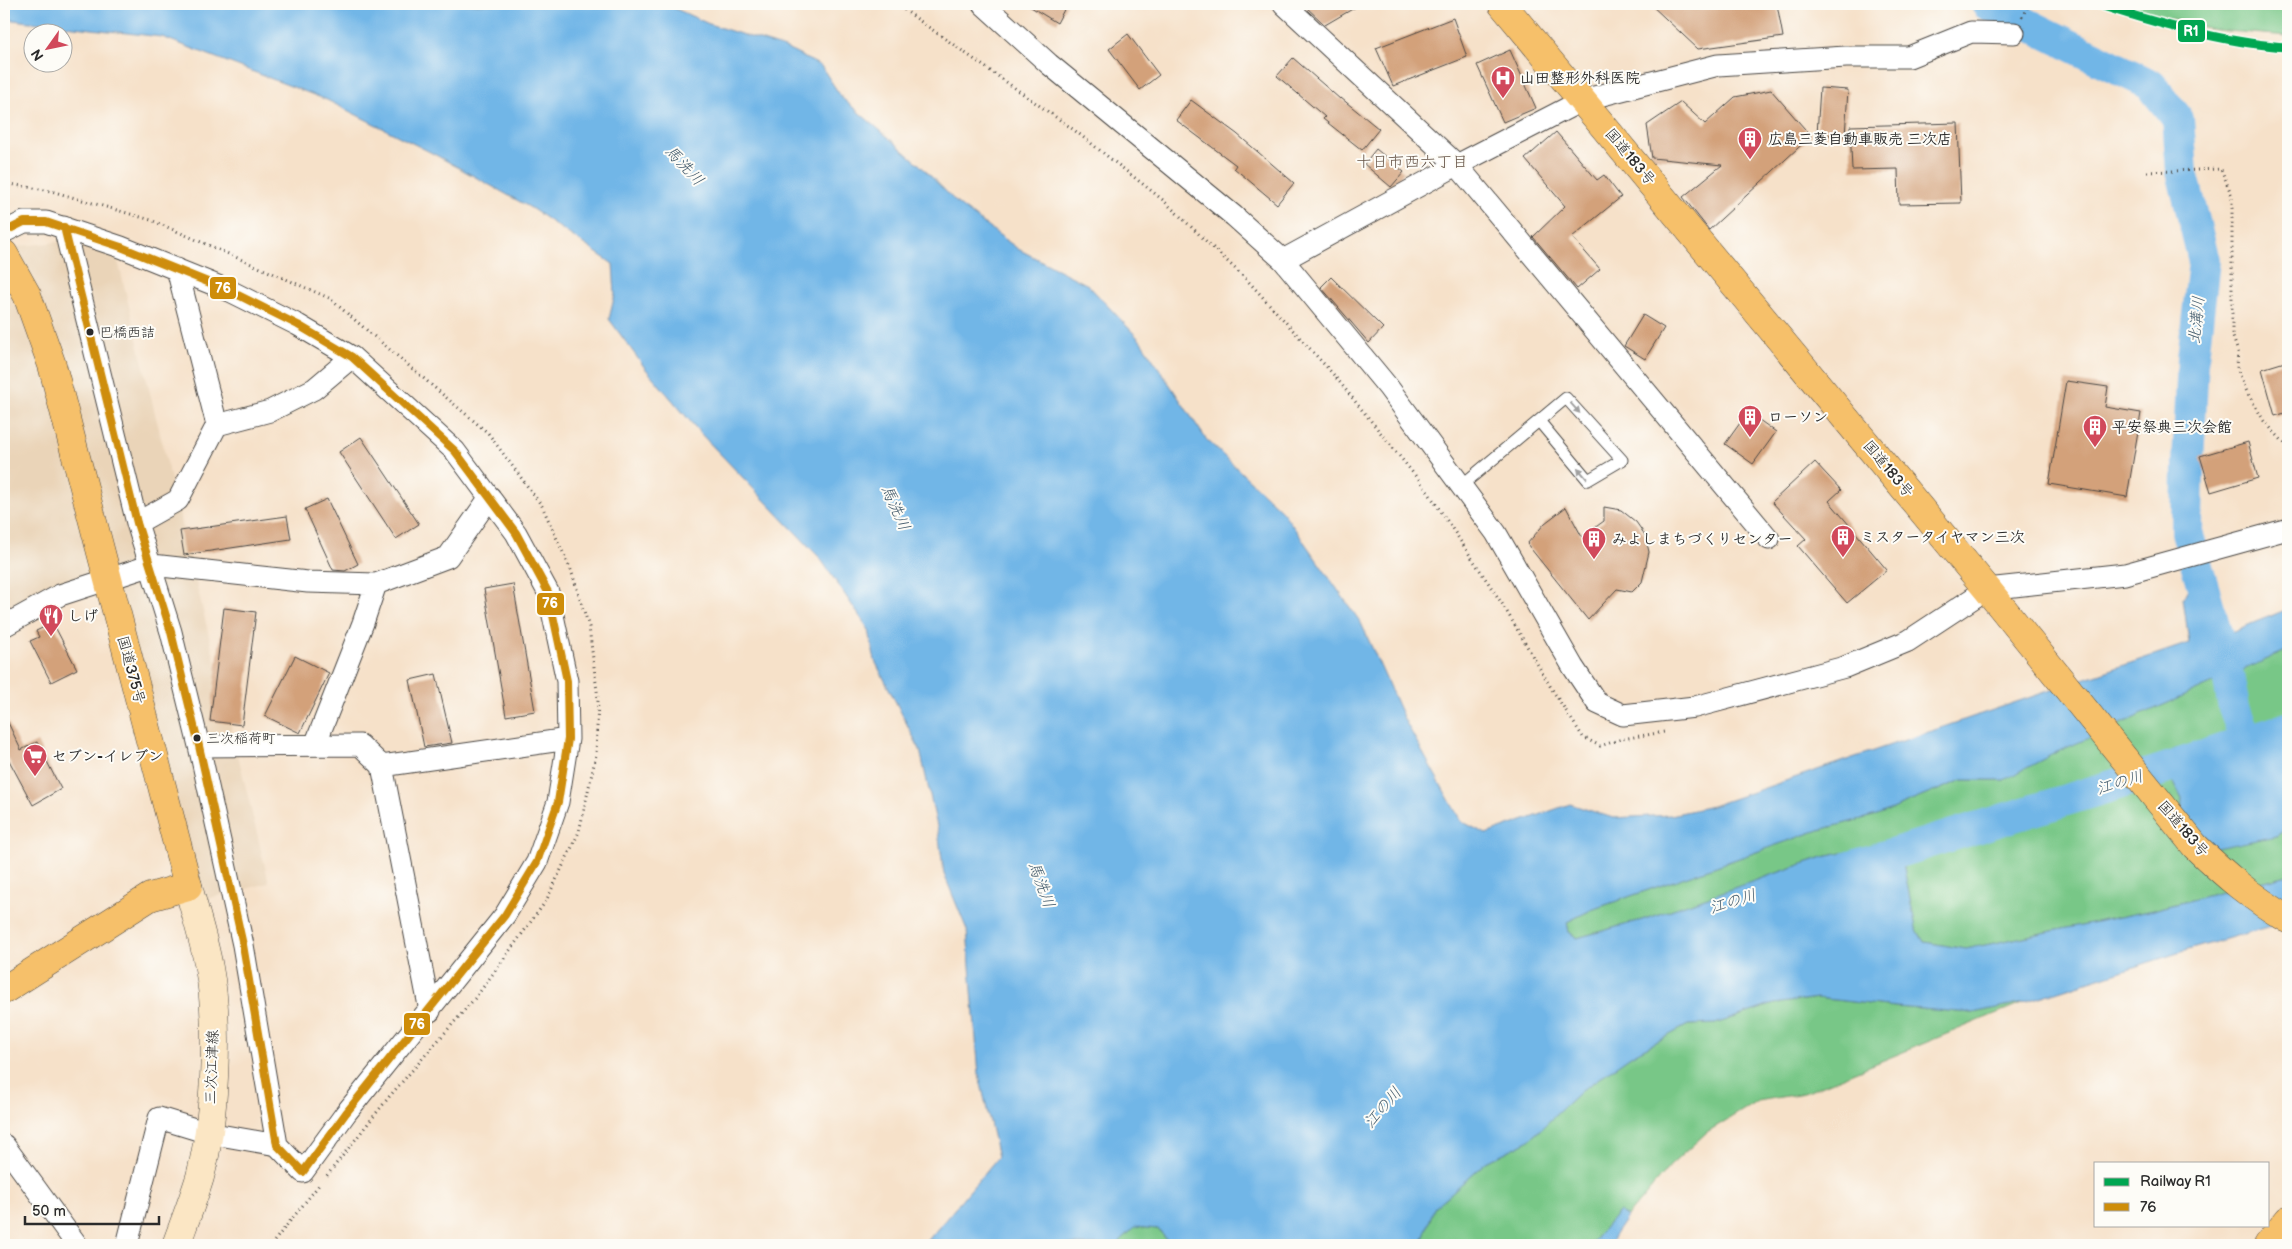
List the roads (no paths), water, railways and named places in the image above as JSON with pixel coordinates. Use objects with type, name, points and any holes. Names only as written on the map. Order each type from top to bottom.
[{"type":"highway","name":"国道183号","points":[[1502,4],[1987,589],[2195,846],[2227,878],[2288,919]]},
{"type":"highway","name":"国道375号","points":[[4,254],[27,295],[52,365],[188,886]]},
{"type":"highway","points":[[4,990],[150,897],[188,886]]},
{"type":"highway","points":[[2268,1245],[2288,1220]]},
{"type":"main road","name":"三次江津線","points":[[176,1245],[200,1176],[208,1133],[215,1057],[213,1000],[209,968],[188,886]]},
{"type":"street","points":[[983,4],[1049,64],[1234,216],[1283,260],[1388,387],[1496,533],[1573,667],[1597,703],[1623,715],[1695,707],[1845,667],[1908,641],[1987,589],[2125,574],[2288,529]]},
{"type":"street","points":[[1284,4],[1457,164],[1769,538]]},
{"type":"street","points":[[1283,260],[1457,164],[1583,100],[1718,65],[1846,57],[1909,57],[1971,32],[2014,33]]},
{"type":"street","points":[[4,232],[24,222],[46,222],[64,227],[230,291],[298,325],[352,358],[454,451],[516,533],[548,592],[567,681],[568,739],[558,802],[537,862],[505,915],[430,1011],[346,1113],[303,1172],[277,1145],[243,945],[199,746],[171,632],[152,565],[137,523],[64,227]]},
{"type":"street","points":[[137,523],[178,500],[217,425],[177,269]]},
{"type":"street","points":[[217,425],[270,411],[314,389],[352,358]]},
{"type":"street","points":[[4,626],[60,595],[152,565],[298,581],[376,584],[448,557],[490,497]]},
{"type":"street","points":[[315,745],[363,623],[376,584]]},
{"type":"street","points":[[382,766],[568,739]]},
{"type":"street","points":[[199,746],[360,745],[382,766],[430,1011]]},
{"type":"street","points":[[128,1245],[159,1118],[208,1133],[277,1145]]},
{"type":"street","points":[[4,1145],[76,1245]]},
{"type":"lane","points":[[1462,486],[1566,398],[1622,460],[1588,480],[1539,421]]},
{"type":"water","name":"馬洗川","points":[[4,4],[665,4],[709,24],[785,48],[821,66],[842,98],[917,162],[959,205],[1018,249],[1088,285],[1140,340],[1206,439],[1283,512],[1361,623],[1404,719],[1461,821],[1486,834],[1570,804],[1613,818],[1671,815],[1712,806],[2189,643],[2183,598],[2190,585],[2205,582],[2212,592],[2226,634],[2288,609],[2288,650],[2057,752],[2004,780],[1962,780],[1877,815],[1819,830],[1591,910],[1567,922],[1569,932],[1577,938],[1642,920],[1823,857],[1882,845],[1903,864],[1916,928],[1924,942],[1966,949],[2153,910],[2288,875],[2288,921],[2181,952],[2024,1002],[1973,1013],[1817,998],[1774,1004],[1715,1024],[1688,1025],[1632,1055],[1582,1090],[1528,1141],[1486,1162],[1434,1208],[1421,1245],[1171,1245],[1158,1229],[1135,1227],[1120,1241],[1121,1245],[924,1245],[998,1157],[979,1075],[967,930],[944,874],[938,831],[920,750],[875,661],[869,630],[820,558],[701,434],[645,368],[609,319],[615,294],[613,264],[531,208],[434,154],[327,100],[162,37],[72,27],[72,22],[30,22],[4,19]]},
{"type":"water","points":[[2288,715],[2288,828],[2276,836],[2216,848],[2181,829],[2182,798],[2165,766],[2172,750],[2284,724]]},
{"type":"water","points":[[1619,1211],[1627,1217],[1608,1245],[1590,1245]]},
{"type":"waterway","name":"北溝川","points":[[1987,4],[2151,85],[2178,119],[2182,172],[2204,261],[2193,358],[2187,532],[2227,670],[2234,708],[2247,742]]},
{"type":"waterway","name":"江の川","points":[[1850,867],[2150,774],[2288,728]]},
{"type":"rail line","name":"R1","points":[[2097,4],[2192,32],[2241,42],[2288,47]]},
{"type":"place","name":"山田整形外科医院","points":[[1503,99]]},
{"type":"place","name":"広島三菱自動車販売 三次店","points":[[1750,160]]},
{"type":"place","name":"巴橋西詰","points":[[90,332]]},
{"type":"place","name":"ローソン","points":[[1750,438]]},
{"type":"place","name":"平安祭典三次会館","points":[[2095,448]]},
{"type":"place","name":"ミスタータイヤマン三次","points":[[1843,558]]},
{"type":"place","name":"みよしまちづくりセンター","points":[[1594,560]]},
{"type":"place","name":"しげ","points":[[51,637]]},
{"type":"place","name":"三次稲荷町","points":[[197,738]]},
{"type":"place","name":"セブン-イレブン","points":[[35,777]]},
{"type":"district","name":"十日市西六丁目","points":[[1412,162]]}]
